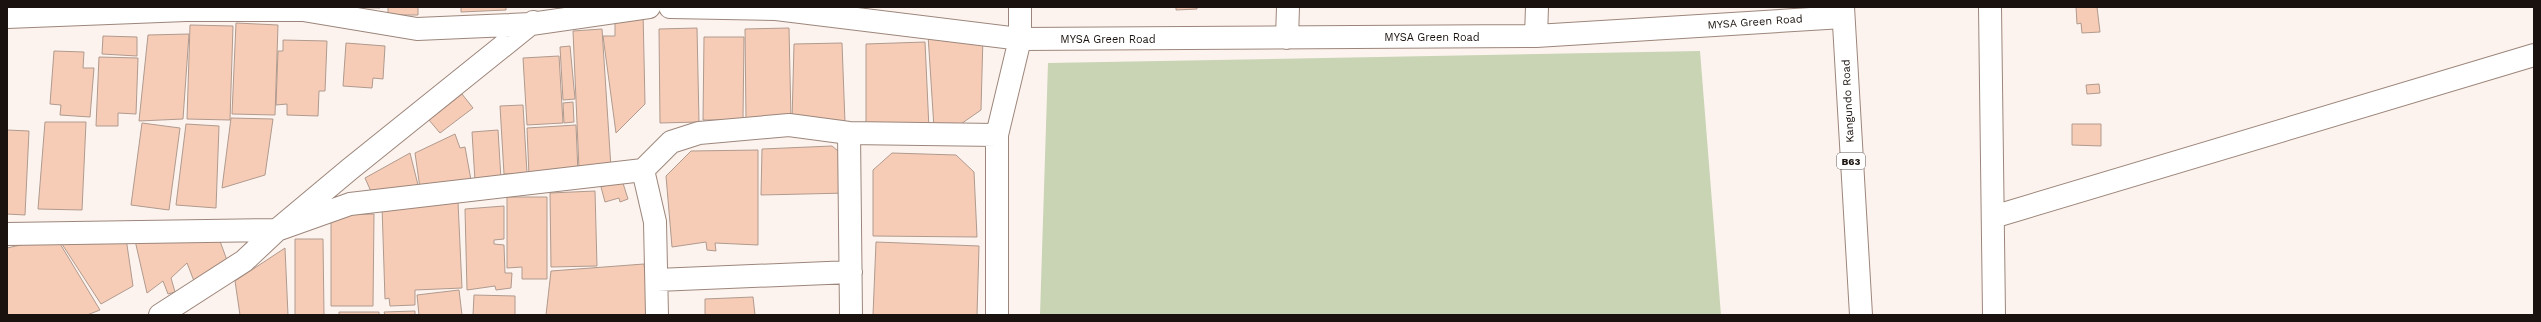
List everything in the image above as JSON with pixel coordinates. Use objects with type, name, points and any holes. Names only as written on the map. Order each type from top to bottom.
[{"type":"main road","points":[[160,315],[244,261],[277,230],[531,24],[556,7]]},
{"type":"main road","points":[[7,18],[186,10],[303,10],[417,29],[531,24],[649,7]]},
{"type":"main road","name":"MYSA Green Road","points":[[670,7],[776,9],[1020,39],[1536,36],[1843,12]]},
{"type":"main road","points":[[997,315],[997,134],[1020,39],[1020,7]]},
{"type":"main road","points":[[1287,38],[1288,7]]},
{"type":"main road","points":[[1536,36],[1537,7]]},
{"type":"main road","points":[[1990,7],[1994,315]]},
{"type":"main road","name":"Kangundo Road","points":[[1843,12],[1861,315]]},
{"type":"main road","points":[[1993,217],[2534,55]]},
{"type":"main road","points":[[7,234],[277,230],[350,204],[643,170],[670,142],[699,133],[789,125],[850,133],[997,134]]},
{"type":"main road","points":[[850,133],[850,272],[852,315]]},
{"type":"main road","points":[[643,170],[655,222],[658,315]]},
{"type":"main road","points":[[657,280],[850,272]]},
{"type":"green space","points":[[1700,51],[1721,315],[1040,315],[1048,63]]},
{"type":"building","points":[[332,7],[380,7],[380,8]]},
{"type":"building","points":[[388,7],[418,7],[418,15],[388,15]]},
{"type":"building","points":[[461,7],[506,7],[506,10],[461,12]]},
{"type":"building","points":[[1176,7],[1197,7],[1197,9],[1176,10]]},
{"type":"building","points":[[2076,7],[2097,7],[2100,32],[2082,33],[2081,23],[2077,24]]},
{"type":"building","points":[[643,11],[645,104],[616,133],[603,36],[615,36],[615,13]]},
{"type":"building","points":[[236,23],[278,25],[275,115],[232,114]]},
{"type":"building","points":[[190,25],[233,26],[230,120],[187,119]]},
{"type":"building","points":[[697,28],[699,122],[660,123],[659,29]]},
{"type":"building","points":[[789,28],[791,120],[746,121],[745,29]]},
{"type":"building","points":[[602,29],[611,168],[579,169],[573,31]]},
{"type":"building","points":[[189,34],[183,119],[139,121],[148,35]]},
{"type":"building","points":[[928,35],[983,36],[981,110],[958,126],[934,128]]},
{"type":"building","points":[[103,36],[137,37],[137,56],[102,54]]},
{"type":"building","points":[[704,37],[744,37],[743,120],[703,120]]},
{"type":"building","points":[[283,40],[327,41],[325,91],[319,91],[318,116],[287,115],[287,104],[276,105],[278,51],[283,51]]},
{"type":"building","points":[[925,42],[929,129],[866,126],[866,44]]},
{"type":"building","points":[[346,43],[385,46],[383,79],[373,78],[372,88],[343,86]]},
{"type":"building","points":[[842,43],[845,123],[792,121],[794,44]]},
{"type":"building","points":[[570,46],[575,99],[563,100],[560,47]]},
{"type":"building","points":[[54,51],[84,52],[83,68],[94,68],[90,117],[60,115],[61,105],[50,104]]},
{"type":"building","points":[[559,56],[563,123],[527,125],[523,58]]},
{"type":"building","points":[[99,57],[138,58],[136,114],[118,113],[118,126],[96,126]]},
{"type":"building","points":[[2099,84],[2100,93],[2087,94],[2086,85]]},
{"type":"building","points":[[462,94],[473,108],[440,133],[429,120]]},
{"type":"building","points":[[573,102],[574,122],[564,123],[563,103]]},
{"type":"building","points":[[523,105],[527,173],[504,174],[500,106]]},
{"type":"building","points":[[231,118],[273,119],[265,175],[222,188]]},
{"type":"building","points":[[45,122],[86,122],[82,210],[38,209]]},
{"type":"building","points":[[142,123],[180,128],[169,210],[131,205]]},
{"type":"building","points":[[186,124],[219,126],[216,208],[176,205]]},
{"type":"building","points":[[2072,124],[2101,124],[2101,146],[2072,145]]},
{"type":"building","points":[[576,125],[578,174],[529,176],[527,128]]},
{"type":"building","points":[[7,130],[29,131],[25,215],[7,214]]},
{"type":"building","points":[[498,130],[501,179],[475,181],[472,132]]},
{"type":"building","points":[[455,134],[460,148],[465,147],[471,180],[420,188],[415,153]]},
{"type":"building","points":[[832,146],[849,160],[848,193],[761,195],[762,149]]},
{"type":"building","points":[[758,150],[758,245],[715,243],[716,251],[707,250],[706,242],[672,247],[666,176],[691,151]]},
{"type":"building","points":[[410,153],[419,189],[373,196],[365,178]]},
{"type":"building","points":[[892,153],[956,155],[974,172],[977,237],[873,236],[873,170]]},
{"type":"building","points":[[622,180],[628,199],[620,202],[619,198],[605,202],[601,187]]},
{"type":"building","points":[[595,191],[597,266],[551,267],[550,193]]},
{"type":"building","points":[[507,197],[547,197],[547,279],[522,279],[522,267],[507,268]]},
{"type":"building","points":[[458,202],[462,288],[415,290],[415,305],[390,306],[389,298],[385,299],[382,206]]},
{"type":"building","points":[[504,206],[504,239],[494,240],[494,244],[504,245],[505,273],[512,273],[511,288],[496,290],[495,286],[467,290],[465,209]]},
{"type":"building","points":[[374,214],[373,306],[331,306],[331,215]]},
{"type":"building","points":[[217,233],[228,263],[194,281],[187,263],[171,278],[175,292],[168,294],[163,281],[147,293],[134,236]]},
{"type":"building","points":[[56,237],[100,310],[87,315],[7,315],[7,248]]},
{"type":"building","points":[[58,238],[126,238],[133,286],[101,304]]},
{"type":"building","points":[[295,239],[323,239],[324,315],[295,315]]},
{"type":"building","points":[[876,242],[979,246],[977,315],[873,315]]},
{"type":"building","points":[[285,248],[288,315],[240,315],[235,281]]},
{"type":"building","points":[[644,264],[649,315],[546,315],[551,271]]},
{"type":"building","points":[[459,290],[462,315],[419,315],[417,295]]},
{"type":"building","points":[[474,295],[515,296],[515,315],[473,315]]},
{"type":"building","points":[[753,297],[755,315],[705,315],[705,299]]},
{"type":"building","points":[[415,311],[415,315],[385,315],[384,312]]},
{"type":"building","points":[[339,312],[379,312],[379,315],[339,315]]}]
